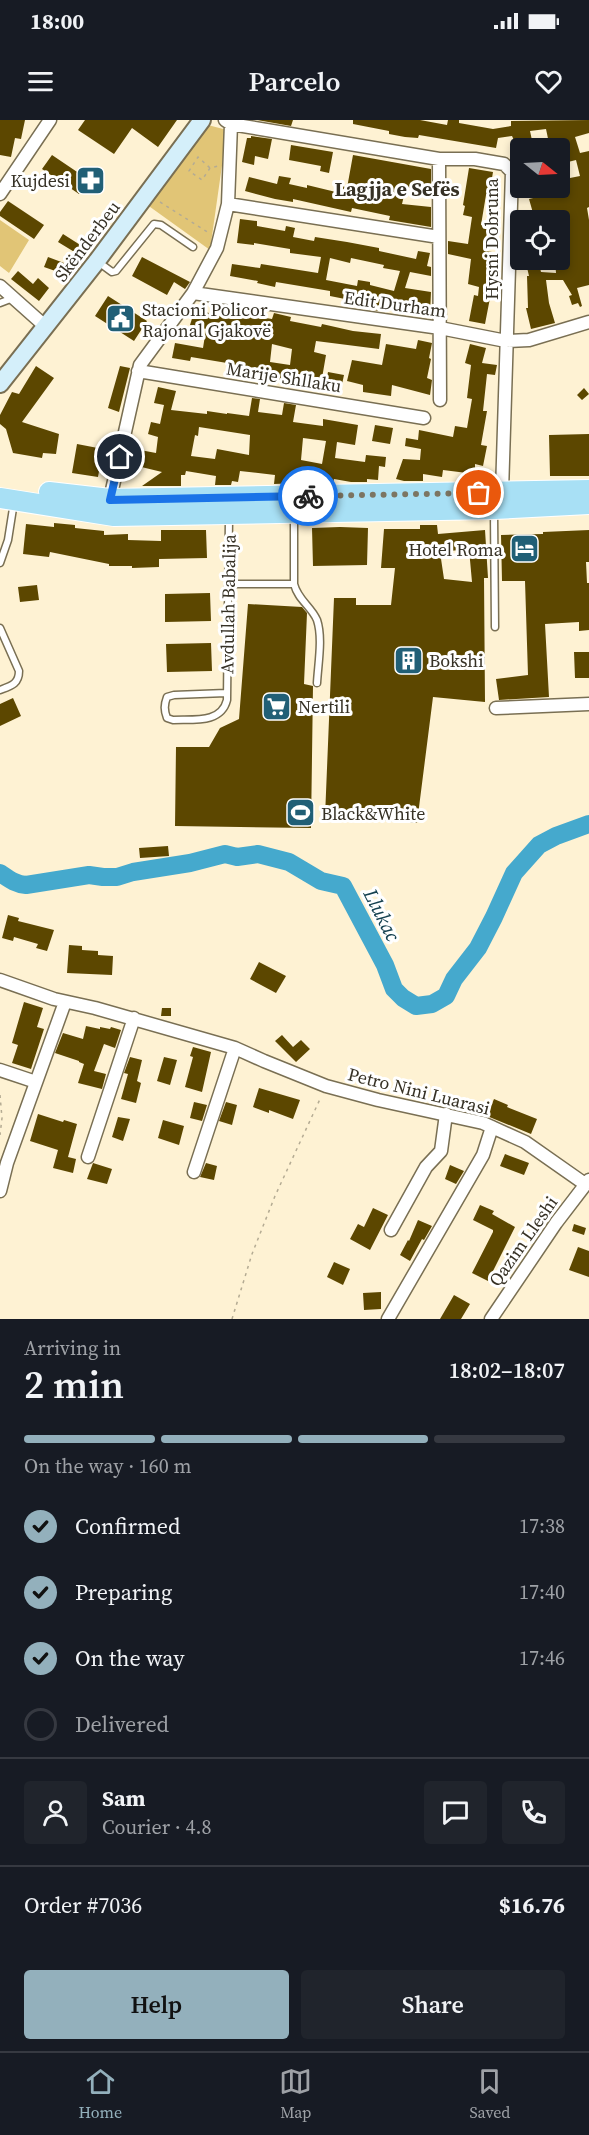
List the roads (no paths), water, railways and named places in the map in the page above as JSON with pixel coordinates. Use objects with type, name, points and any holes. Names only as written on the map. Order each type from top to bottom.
[{"type":"main road","name":"Skënderbeu","points":[[0,384],[190,120]]},
{"type":"main road","name":"Skënderbeu","points":[[0,368],[97,261],[202,120]]},
{"type":"main road","name":"Avdullah Babalija","points":[[4,491],[114,516],[294,513],[498,500],[589,490]]},
{"type":"main road","name":"Avdullah Babalija","points":[[4,491],[110,500],[498,500],[589,504]]},
{"type":"street","points":[[0,194],[50,120]]},
{"type":"street","points":[[110,500],[140,365],[193,293],[217,249],[228,204],[228,122]]},
{"type":"street","name":"Hysni Dobruna","points":[[228,122],[439,159],[475,159],[504,164],[512,172],[511,256],[498,500]]},
{"type":"street","points":[[439,159],[440,400]]},
{"type":"street","points":[[228,204],[439,237]]},
{"type":"street","points":[[0,286],[42,324]]},
{"type":"street","name":"Edit Durham","points":[[193,293],[440,328],[506,341],[529,340],[589,322]]},
{"type":"street","name":"Marije Shllaku","points":[[138,371],[424,418]]},
{"type":"street","points":[[496,708],[589,704]]},
{"type":"street","name":"Petro Nini Luarasi","points":[[0,980],[65,1002],[134,1018],[235,1048],[326,1086],[492,1127],[525,1142],[587,1182]]},
{"type":"street","points":[[0,1191],[7,1163],[65,1002]]},
{"type":"street","points":[[88,1157],[134,1018]]},
{"type":"street","points":[[194,1172],[235,1048]]},
{"type":"street","points":[[0,1070],[36,1082]]},
{"type":"street","points":[[391,1230],[426,1167],[441,1151],[446,1114]]},
{"type":"street","points":[[388,1319],[483,1155],[492,1127]]},
{"type":"street","name":"Qazim Lleshi","points":[[491,1319],[587,1182]]},
{"type":"lane","points":[[97,261],[108,271],[116,271],[154,224],[161,225],[193,247]]},
{"type":"lane","points":[[0,303],[13,298]]},
{"type":"lane","points":[[0,563],[8,540],[4,491]]},
{"type":"lane","points":[[495,627],[498,500]]},
{"type":"lane","points":[[294,513],[294,584],[296,594],[317,620],[319,633],[317,683]]},
{"type":"lane","name":"Avdullah Babalija","points":[[226,693],[174,694],[167,697],[165,713],[167,718],[173,720],[212,718],[224,709],[227,700],[230,514]]},
{"type":"lane","points":[[228,584],[294,584]]},
{"type":"lane","points":[[0,631],[19,671],[19,678],[15,684],[0,690]]},
{"type":"waterway","name":"Llukac","points":[[0,873],[15,882],[26,885],[89,875],[117,877],[225,854],[237,857],[258,854],[289,862],[321,881],[343,886],[385,965],[394,989],[416,1006],[432,1004],[446,996],[454,979],[478,948],[514,873],[539,845],[589,824]]},
{"type":"place","name":"Kujdesi","points":[[91,180]]},
{"type":"place","name":"Stacioni Policor Rajonal Gjakovë","points":[[121,319]]},
{"type":"place","name":"Hotel Roma","points":[[524,549]]},
{"type":"place","name":"Bokshi","points":[[408,660]]},
{"type":"place","name":"Nertili","points":[[277,706]]},
{"type":"place","name":"Black&White","points":[[300,813]]},
{"type":"district","name":"Lagjja e Sefës","points":[[397,189]]}]
